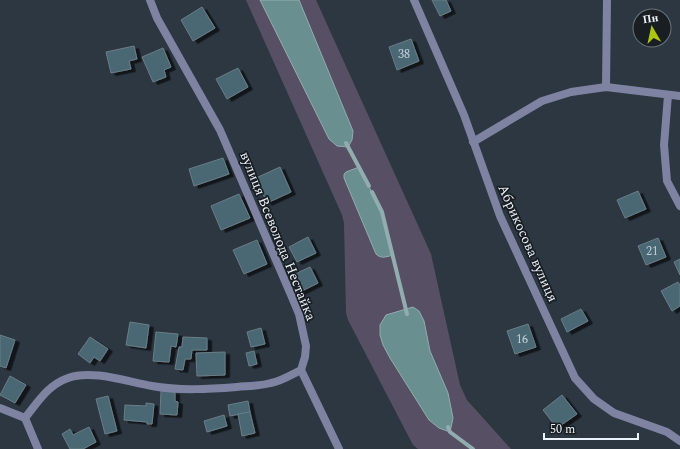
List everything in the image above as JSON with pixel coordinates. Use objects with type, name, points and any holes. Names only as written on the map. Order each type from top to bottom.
[{"type":"street","name":"вулиця Всеволода Нестайка","points":[[150,0],[157,18],[222,136],[299,314],[306,346],[301,370]]},
{"type":"street","name":"Абрикосова вулиця","points":[[414,0],[464,115],[500,216],[575,378],[594,400],[614,413],[668,432],[680,441]]},
{"type":"street","points":[[606,87],[607,0]]},
{"type":"street","points":[[473,142],[542,101],[571,92],[606,87],[680,96]]},
{"type":"street","points":[[668,94],[664,145],[667,181],[680,206]]},
{"type":"street","points":[[25,418],[47,390],[70,377],[84,375],[101,376],[168,388],[216,388],[270,384],[301,370],[339,449]]},
{"type":"street","points":[[0,408],[25,418],[38,449]]},
{"type":"shaded area","points":[[246,0],[316,0],[431,254],[460,385],[467,400],[511,449],[418,449],[413,445],[348,320],[346,313],[344,223],[342,215]]},
{"type":"shaded area","points":[[260,0],[299,0],[353,131],[352,140],[348,147],[337,146],[329,139]]},
{"type":"shaded area","points":[[359,167],[382,212],[393,255],[382,257],[376,254],[344,178],[344,174],[346,172]]},
{"type":"shaded area","points":[[413,307],[419,311],[424,321],[430,351],[448,393],[453,418],[450,432],[439,428],[429,420],[390,358],[383,345],[380,335],[380,325],[386,315]]},
{"type":"building","points":[[432,0],[446,0],[451,11],[440,16]]},
{"type":"building","points":[[202,7],[215,28],[193,41],[181,20]]},
{"type":"building","points":[[411,39],[419,61],[397,70],[389,47]]},
{"type":"building","points":[[134,46],[137,59],[129,61],[131,69],[111,73],[106,52]]},
{"type":"building","points":[[163,48],[171,67],[164,70],[166,77],[153,82],[142,57]]},
{"type":"building","points":[[238,68],[248,87],[227,99],[216,79]]},
{"type":"building","points":[[223,158],[229,174],[194,186],[189,169]]},
{"type":"building","points":[[280,167],[291,192],[267,203],[256,178]]},
{"type":"building","points":[[638,191],[646,209],[625,218],[617,200]]},
{"type":"building","points":[[239,194],[250,218],[221,230],[211,206]]},
{"type":"building","points":[[308,237],[316,253],[297,262],[289,247]]},
{"type":"building","points":[[658,238],[666,257],[646,265],[638,246]]},
{"type":"building","points":[[257,240],[267,264],[244,274],[233,250]]},
{"type":"building","points":[[680,259],[680,275],[674,262]]},
{"type":"building","points":[[310,267],[318,283],[298,293],[291,276]]},
{"type":"building","points":[[678,282],[680,285],[680,306],[672,311],[661,291]]},
{"type":"building","points":[[581,309],[588,321],[567,332],[561,319]]},
{"type":"building","points":[[130,322],[149,325],[146,348],[126,345]]},
{"type":"building","points":[[528,324],[536,347],[515,354],[507,331]]},
{"type":"building","points":[[261,328],[265,344],[251,347],[247,332]]},
{"type":"building","points":[[156,332],[178,334],[176,347],[171,346],[169,362],[153,361]]},
{"type":"building","points":[[0,335],[15,340],[6,368],[0,366]]},
{"type":"building","points":[[90,337],[108,349],[100,361],[94,357],[90,363],[78,354]]},
{"type":"building","points":[[183,337],[207,338],[207,350],[192,350],[191,359],[185,359],[183,370],[175,369],[179,347],[182,347]]},
{"type":"building","points":[[254,351],[257,364],[249,366],[246,353]]},
{"type":"building","points":[[225,352],[225,375],[197,376],[196,353]]},
{"type":"building","points":[[10,376],[26,385],[15,403],[0,395]]},
{"type":"building","points":[[161,391],[175,392],[175,401],[178,402],[177,415],[160,414]]},
{"type":"building","points":[[562,395],[577,414],[557,428],[543,410]]},
{"type":"building","points":[[108,396],[117,431],[105,434],[96,399]]},
{"type":"building","points":[[248,401],[250,412],[230,416],[228,405]]},
{"type":"building","points":[[146,403],[154,404],[152,424],[147,424],[147,422],[124,420],[125,405],[146,406]]},
{"type":"building","points":[[250,412],[255,433],[242,436],[238,414]]},
{"type":"building","points":[[224,415],[227,426],[207,432],[204,421]]},
{"type":"building","points":[[89,427],[96,442],[83,449],[70,449],[62,434],[70,429],[73,435]]},
{"type":"waterway","points":[[346,143],[369,186]]},
{"type":"waterway","points":[[372,192],[382,212],[407,314]]},
{"type":"waterway","points":[[448,427],[450,432],[473,449]]}]
